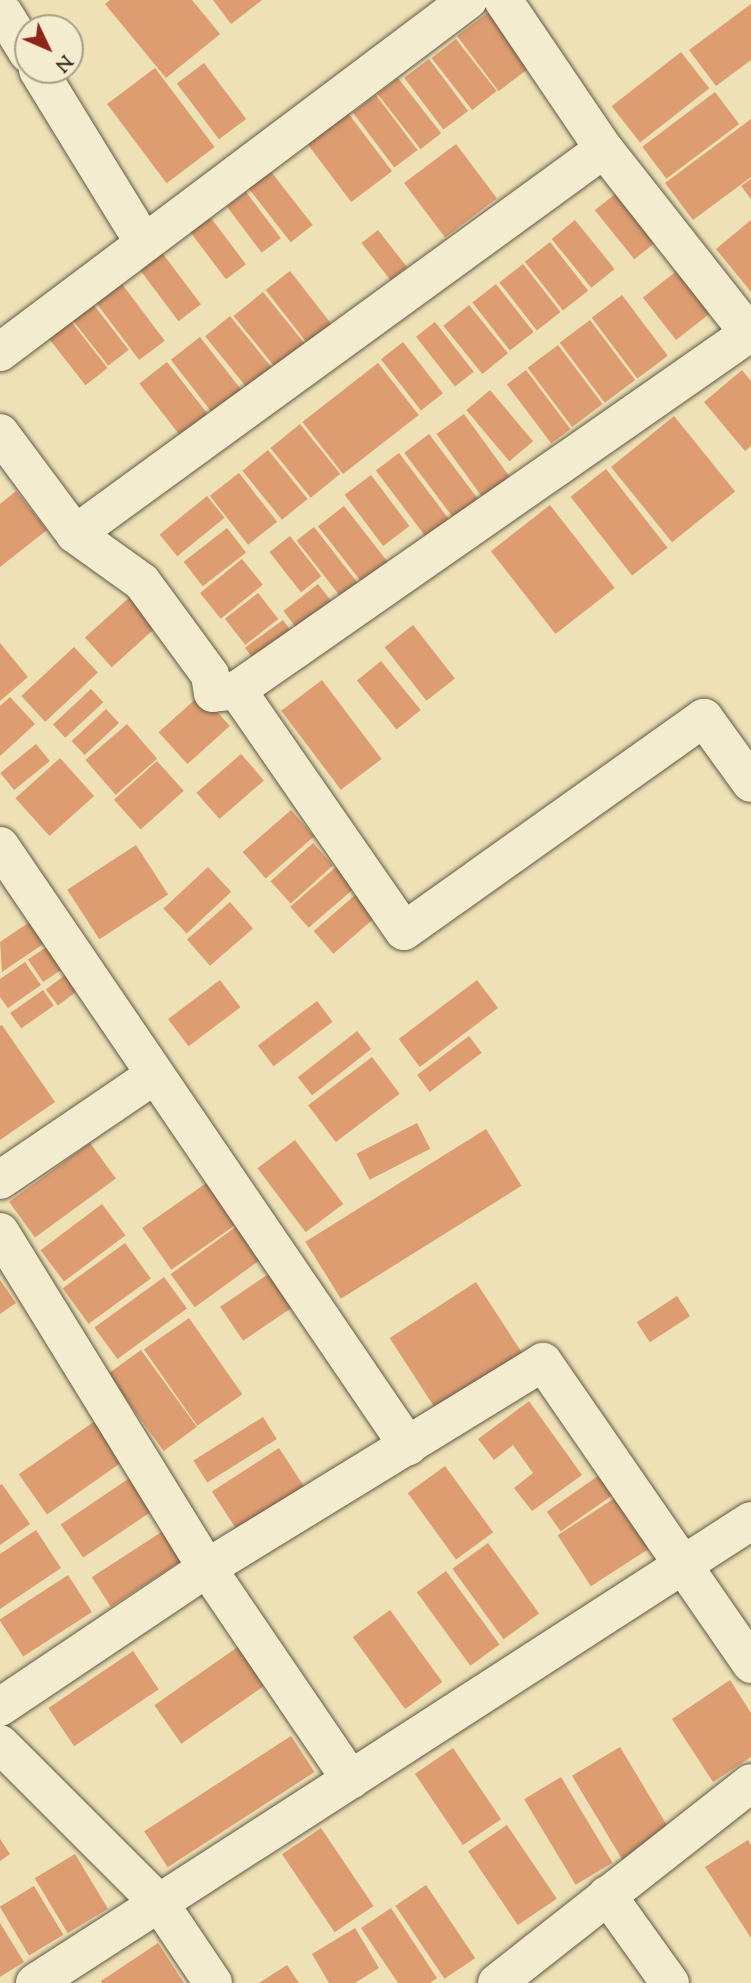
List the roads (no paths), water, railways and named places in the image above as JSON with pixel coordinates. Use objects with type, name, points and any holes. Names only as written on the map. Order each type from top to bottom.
[{"type":"street","points":[[0,352],[468,0]]},
{"type":"street","points":[[0,433],[75,534],[142,582],[210,675],[213,693],[237,690],[750,333],[604,149],[503,0]]},
{"type":"street","points":[[47,84],[144,243]]},
{"type":"street","points":[[75,534],[604,149]]},
{"type":"street","points":[[237,690],[404,931],[704,718],[751,783]]},
{"type":"street","points":[[6,870],[153,1076],[408,1446]]},
{"type":"street","points":[[0,1180],[153,1076]]},
{"type":"street","points":[[0,1232],[207,1568],[351,1780]]},
{"type":"street","points":[[0,1707],[207,1568],[543,1362],[686,1564],[751,1664]]},
{"type":"street","points":[[35,1983],[751,1521]]},
{"type":"street","points":[[0,1744],[160,1903],[213,1983]]},
{"type":"street","points":[[496,1983],[751,1783]]},
{"type":"street","points":[[607,1895],[670,1983]]}]
